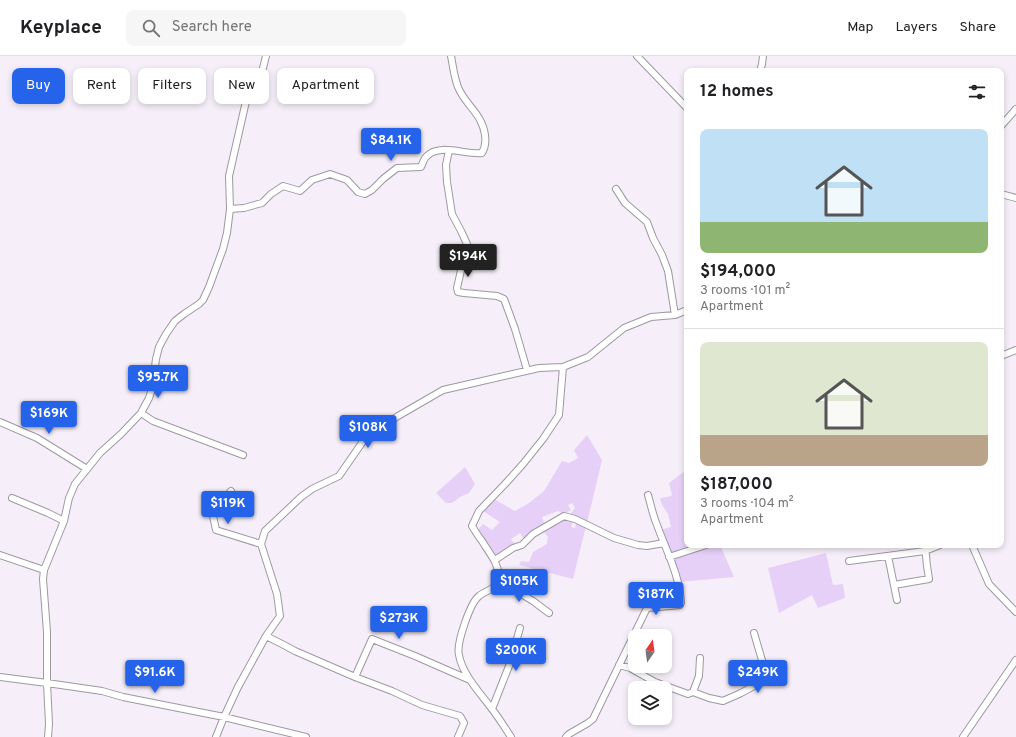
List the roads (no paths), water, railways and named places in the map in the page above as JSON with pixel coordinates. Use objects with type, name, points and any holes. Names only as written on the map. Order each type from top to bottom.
[{"type":"street","points":[[48,737],[50,724],[47,683],[48,632],[43,579],[44,570],[64,521],[69,498],[75,484],[100,453],[141,413],[152,389],[159,347],[166,334],[175,321],[203,300],[209,287],[223,249],[227,233],[230,210],[229,176],[249,88],[252,82],[259,78],[266,56]]},
{"type":"street","points":[[230,210],[262,203],[271,194],[283,186],[300,191],[312,180],[330,174],[347,180],[358,192],[365,194],[398,168],[421,167],[427,156],[435,150],[449,150],[477,154],[482,153],[486,140],[484,130],[473,108],[463,96],[458,86],[451,56]]},
{"type":"street","points":[[637,56],[684,105]]},
{"type":"street","points":[[761,68],[763,56]]},
{"type":"street","points":[[1004,123],[1016,109]]},
{"type":"street","points":[[449,150],[446,165],[452,214],[466,244],[457,288],[458,292],[464,294],[497,296],[504,299],[516,329],[527,370]]},
{"type":"street","points":[[616,188],[625,202],[647,222],[668,271],[675,315]]},
{"type":"street","points":[[1004,195],[1016,198]]},
{"type":"street","points":[[216,737],[238,687],[266,636],[280,616],[277,594],[261,544],[265,531],[301,497],[312,489],[339,476],[366,437],[398,416],[444,390],[527,370],[563,367],[588,357],[624,328],[651,318],[675,315],[684,311]]},
{"type":"street","points":[[1004,355],[1016,350]]},
{"type":"street","points":[[511,737],[470,680],[458,654],[461,634],[468,615],[478,597],[494,588],[499,580],[495,560],[472,526],[479,511],[522,464],[543,439],[559,416],[563,367]]},
{"type":"street","points":[[141,413],[153,421],[243,455]]},
{"type":"street","points":[[0,422],[37,438],[87,469]]},
{"type":"street","points":[[231,490],[213,516],[216,530],[261,544]]},
{"type":"street","points":[[568,737],[593,719],[646,610],[648,608],[680,605],[682,603],[677,579],[656,523],[648,495]]},
{"type":"street","points":[[12,498],[64,521]]},
{"type":"street","points":[[495,560],[522,544],[533,534],[564,516],[575,519],[614,538],[638,545],[647,546],[664,543]]},
{"type":"street","points":[[669,557],[697,548]]},
{"type":"street","points":[[849,561],[888,556],[925,548],[929,579],[894,586]]},
{"type":"street","points":[[973,548],[989,584],[1016,612]]},
{"type":"street","points":[[0,555],[44,570]]},
{"type":"street","points":[[888,556],[897,600]]},
{"type":"street","points":[[499,580],[533,601],[548,613]]},
{"type":"street","points":[[492,709],[509,666],[520,628]]},
{"type":"street","points":[[619,665],[630,668],[655,682],[688,694],[693,692],[723,701],[742,693],[765,680],[766,674],[754,633]]},
{"type":"street","points":[[266,636],[294,651],[392,691],[422,705],[460,716],[464,723],[458,737]]},
{"type":"street","points":[[355,677],[372,639],[470,680]]},
{"type":"street","points":[[693,692],[700,676],[700,658]]},
{"type":"street","points":[[963,737],[1016,660]]},
{"type":"street","points":[[0,677],[102,691],[123,697],[224,717],[306,737]]}]
